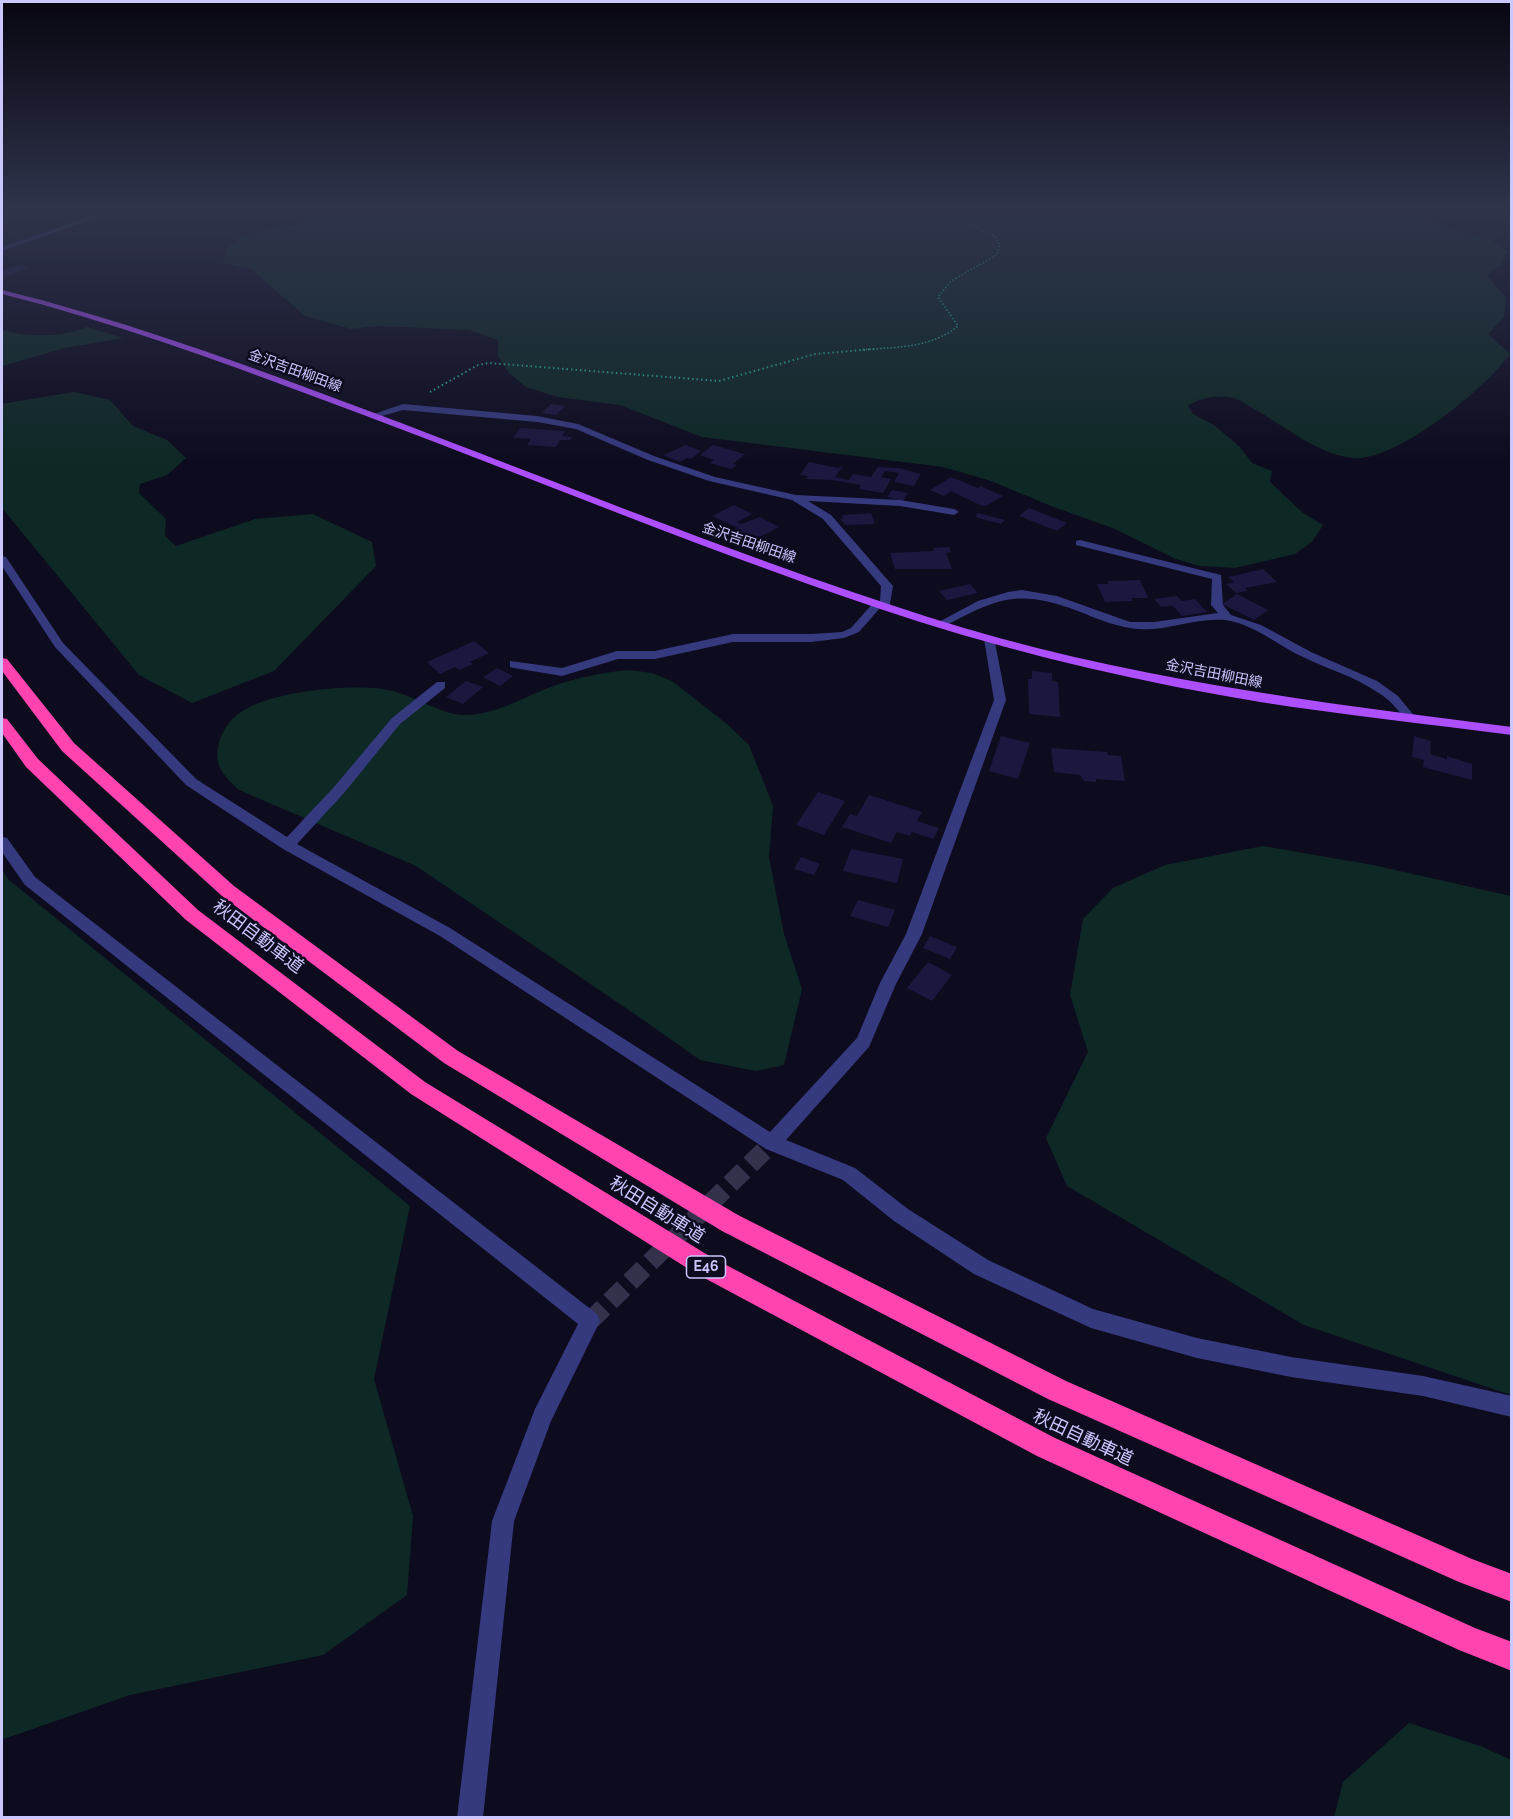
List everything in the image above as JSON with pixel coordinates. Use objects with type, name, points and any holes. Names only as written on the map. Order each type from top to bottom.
[{"type":"highway","name":"秋田自動車道","points":[[2,662],[68,747],[228,891],[451,1057],[730,1223],[1057,1390],[1469,1572],[1512,1588]]},
{"type":"highway","name":"秋田自動車道","points":[[2,723],[32,763],[201,922],[418,1088],[703,1265],[1046,1447],[1469,1640],[1512,1657]]},
{"type":"main road","name":"金沢吉田柳田線","points":[[19,296],[195,351],[375,415],[689,538],[881,605],[990,639],[1140,675],[1258,698],[1512,731]]},
{"type":"street","points":[[375,415],[403,407],[537,418],[578,427],[651,458],[712,479],[795,498],[900,503],[954,512]]},
{"type":"street","points":[[514,664],[562,672],[617,655],[656,655],[733,638],[811,638],[844,635],[855,630],[881,605],[887,586],[827,517],[795,498]]},
{"type":"street","points":[[1080,543],[1217,577],[1217,605],[1227,617]]},
{"type":"street","points":[[2,559],[58,645],[192,782],[288,844],[445,932],[772,1143],[849,1174],[901,1215],[981,1267],[1091,1318],[1197,1348],[1291,1367],[1423,1386],[1512,1407]]},
{"type":"street","points":[[941,624],[974,606],[1010,594],[1047,598],[1131,625],[1146,626],[1214,616],[1227,617],[1244,621],[1306,655],[1380,687],[1393,697],[1410,718]]},
{"type":"street","points":[[772,1143],[863,1042],[888,983],[914,934],[1000,700],[990,639]]},
{"type":"street","points":[[288,844],[339,790],[396,721],[441,685]]},
{"type":"street","points":[[2,842],[30,881],[590,1321],[542,1416],[503,1521],[470,1818]]},
{"type":"path","points":[[403,407],[478,365],[489,363],[719,381],[815,354],[925,344],[946,336],[958,326],[939,296]]},
{"type":"green space","points":[[282,296],[1504,296],[1504,317],[1488,334],[1510,354],[1482,385],[1439,420],[1416,436],[1372,456],[1354,458],[1328,452],[1236,399],[1211,397],[1188,406],[1193,414],[1214,425],[1240,447],[1252,463],[1272,471],[1270,482],[1303,513],[1323,525],[1312,542],[1295,554],[1235,568],[1200,566],[1176,559],[1115,529],[991,481],[943,467],[702,437],[620,405],[558,397],[526,387],[509,373],[498,356],[498,340],[469,330],[377,326],[351,329],[305,316]]},
{"type":"green space","points":[[87,327],[123,338],[65,348],[2,366],[2,330],[45,335],[67,333]]},
{"type":"green space","points":[[74,392],[110,400],[133,426],[167,440],[186,458],[167,475],[140,484],[139,493],[166,519],[165,536],[176,546],[255,519],[313,514],[372,542],[376,566],[274,671],[192,703],[139,675],[2,508],[2,404]]},
{"type":"green space","points":[[629,670],[652,673],[672,681],[727,724],[749,745],[773,806],[769,857],[784,934],[802,989],[784,1065],[756,1071],[700,1060],[416,866],[239,790],[223,774],[218,762],[220,739],[230,722],[246,709],[277,697],[339,688],[378,688],[393,691],[453,714],[471,715],[500,708],[570,681]]},
{"type":"green space","points":[[1263,846],[1373,865],[1511,896],[1511,1395],[1304,1325],[1067,1186],[1046,1138],[1088,1052],[1070,995],[1083,919],[1113,888],[1165,865]]},
{"type":"green space","points":[[2,870],[9,880],[410,1206],[374,1379],[413,1516],[407,1595],[323,1655],[130,1695],[4,1739],[2,1738]]},
{"type":"green space","points":[[1409,1723],[1483,1747],[1511,1760],[1511,1817],[1334,1817],[1343,1782]]},
{"type":"building","points":[[551,404],[565,406],[556,415],[542,413]]},
{"type":"building","points":[[520,428],[565,431],[562,436],[572,437],[570,440],[560,440],[556,447],[527,445],[531,439],[513,438]]},
{"type":"building","points":[[686,445],[701,451],[691,459],[687,458],[680,462],[663,455]]},
{"type":"building","points":[[713,445],[745,454],[733,464],[737,465],[731,469],[710,463],[714,460],[700,455]]},
{"type":"building","points":[[809,462],[838,468],[843,466],[835,477],[849,480],[853,474],[871,477],[878,467],[899,468],[921,474],[914,486],[894,482],[899,473],[885,471],[881,477],[891,479],[883,493],[859,489],[861,485],[832,480],[806,479],[808,476],[800,475]]},
{"type":"building","points":[[951,477],[1003,496],[982,506],[951,491],[944,496],[930,490]]},
{"type":"building","points":[[892,490],[908,493],[903,501],[887,497]]},
{"type":"building","points":[[734,505],[753,514],[737,522],[741,524],[760,517],[779,527],[754,540],[734,529],[738,528],[712,516]]},
{"type":"building","points":[[1029,508],[1067,523],[1057,531],[1019,516]]},
{"type":"building","points":[[871,513],[875,524],[845,525],[840,519],[843,519],[842,515]]},
{"type":"building","points":[[978,513],[1005,520],[1001,524],[975,517]]},
{"type":"building","points":[[949,547],[951,552],[946,553],[952,569],[895,569],[890,553],[934,551],[933,548]]},
{"type":"building","points":[[1263,569],[1277,582],[1245,588],[1248,591],[1236,593],[1226,584],[1234,582],[1228,577]]},
{"type":"building","points":[[1140,580],[1148,598],[1131,598],[1133,601],[1105,602],[1097,584],[1109,584],[1107,581]]},
{"type":"building","points":[[970,584],[978,593],[947,600],[939,591]]},
{"type":"building","points":[[1237,594],[1268,610],[1254,620],[1222,604]]},
{"type":"building","points":[[1177,596],[1182,601],[1195,599],[1207,612],[1182,616],[1173,606],[1161,607],[1154,599]]},
{"type":"building","points":[[474,641],[489,653],[470,662],[473,664],[459,670],[455,667],[440,674],[427,662]]},
{"type":"building","points":[[497,668],[513,676],[500,686],[483,677]]},
{"type":"building","points":[[1032,671],[1052,673],[1052,681],[1058,682],[1060,717],[1029,714],[1028,679],[1032,679]]},
{"type":"building","points":[[466,681],[483,687],[463,704],[446,697]]},
{"type":"building","points":[[1001,736],[1030,743],[1018,779],[989,771]]},
{"type":"building","points":[[1414,736],[1431,741],[1430,754],[1447,759],[1447,756],[1472,764],[1472,780],[1423,767],[1424,760],[1412,757]]},
{"type":"building","points":[[1051,748],[1107,752],[1108,755],[1121,756],[1125,781],[1096,779],[1096,782],[1084,781],[1080,775],[1054,772]]},
{"type":"building","points":[[818,792],[845,801],[824,835],[796,825]]},
{"type":"building","points":[[869,795],[922,812],[917,821],[939,828],[933,839],[912,832],[910,836],[897,832],[891,843],[842,827],[850,814],[857,816]]},
{"type":"building","points":[[851,849],[903,859],[897,883],[843,871]]},
{"type":"building","points":[[801,857],[820,864],[814,875],[794,869]]},
{"type":"building","points":[[858,900],[895,910],[888,927],[850,916]]},
{"type":"building","points":[[930,936],[957,947],[950,959],[923,948]]},
{"type":"building","points":[[928,962],[952,975],[932,1001],[907,988]]},
{"type":"tunnel","points":[[590,1321],[772,1143]]}]
